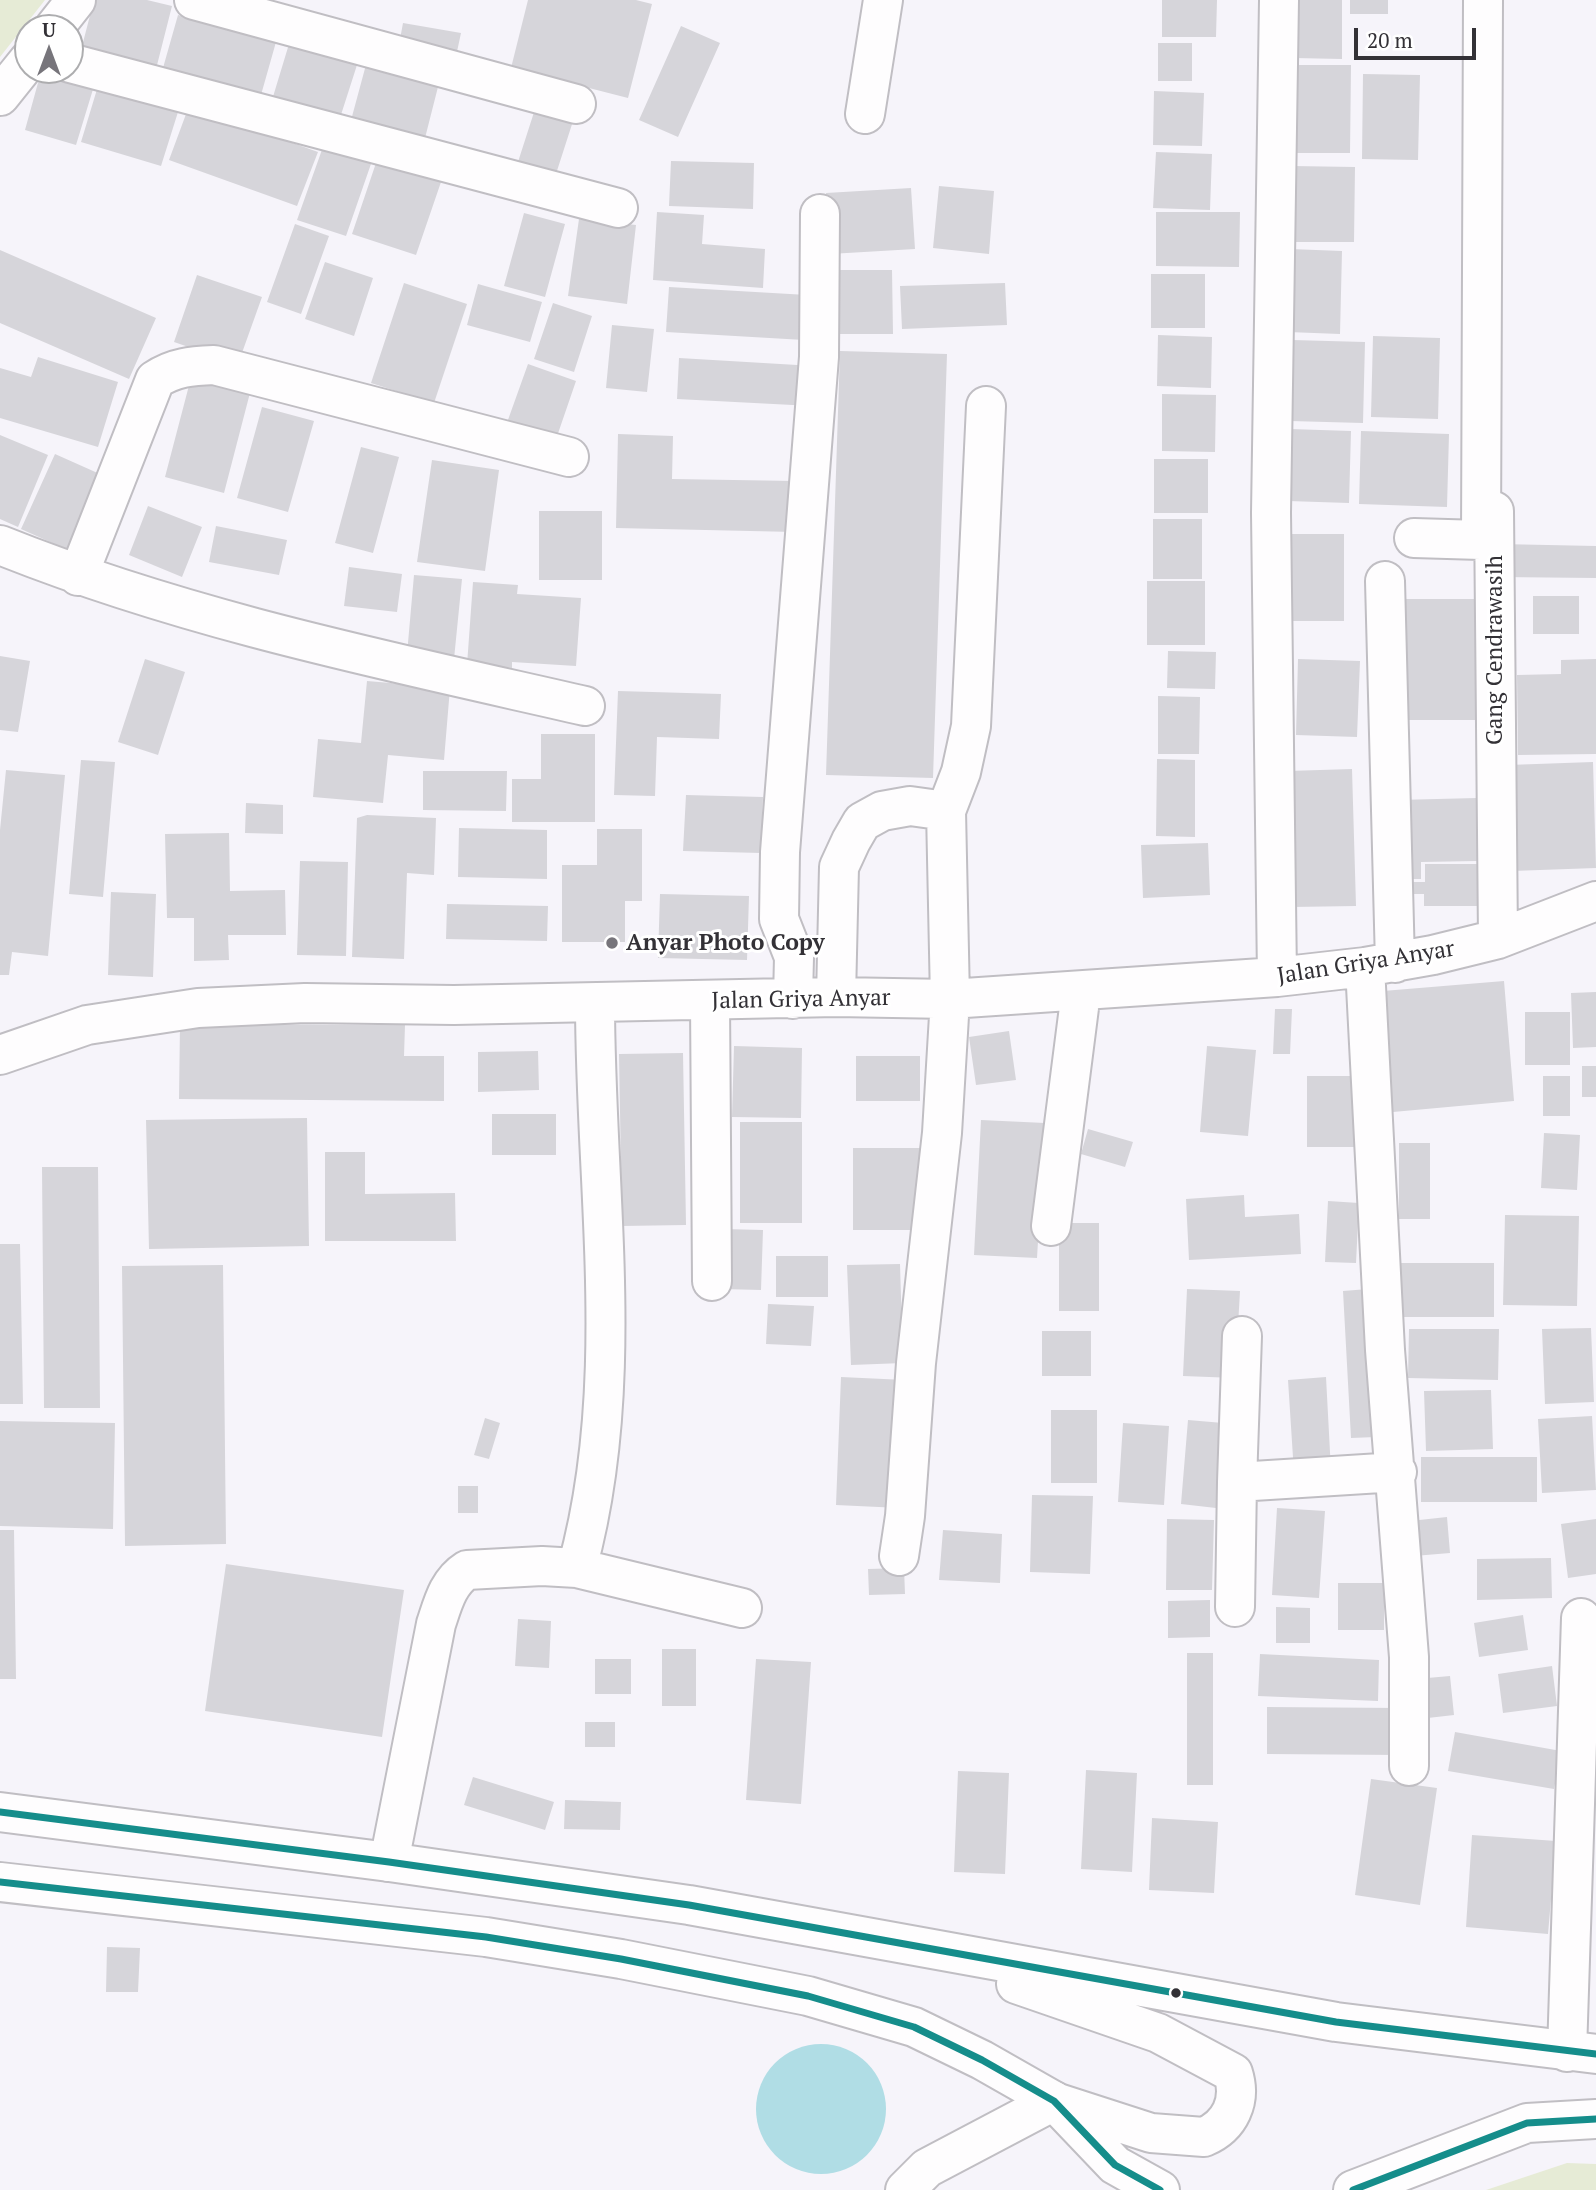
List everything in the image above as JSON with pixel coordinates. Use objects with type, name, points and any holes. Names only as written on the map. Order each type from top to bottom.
[{"type":"main road","points":[[65,14],[76,0]]},
{"type":"main road","points":[[194,0],[576,103]]},
{"type":"main road","points":[[865,114],[883,0]]},
{"type":"main road","points":[[1278,978],[1271,513],[1279,0]]},
{"type":"main road","points":[[1414,538],[1481,541],[1483,0]]},
{"type":"main road","points":[[84,67],[618,208]]},
{"type":"main road","points":[[0,96],[14,78]]},
{"type":"main road","points":[[793,999],[794,957],[779,919],[780,852],[819,357],[820,214]]},
{"type":"main road","name":"Gang Cendrawasih","points":[[1496,361],[1494,694],[1497,939]]},
{"type":"main road","points":[[78,576],[155,380],[179,368],[214,365],[569,457]]},
{"type":"main road","points":[[899,1556],[905,1516],[916,1363],[942,1133],[950,999],[946,811],[961,772],[971,726],[986,406]]},
{"type":"main road","points":[[0,545],[78,576],[179,606],[400,663],[585,706]]},
{"type":"main road","points":[[1385,581],[1380,965],[1381,1283],[1409,1657],[1409,1766]]},
{"type":"main road","points":[[836,997],[839,867],[856,832],[862,822],[882,811],[910,806],[946,811]]},
{"type":"main road","name":"Jalan Griya Anyar","points":[[0,1055],[87,1025],[198,1008],[305,1003],[595,1003],[836,997],[950,999],[1278,978],[1380,965],[1497,939],[1596,901]]},
{"type":"main road","points":[[1051,1226],[1081,992]]},
{"type":"main road","points":[[710,1001],[712,1281]]},
{"type":"main road","points":[[577,1568],[589,1519],[597,1467],[606,1336],[607,1271],[595,1068],[595,1003]]},
{"type":"main road","points":[[1235,1607],[1241,1336]]},
{"type":"main road","points":[[1237,1482],[1397,1472]]},
{"type":"main road","points":[[389,1862],[436,1624],[448,1591],[457,1576],[467,1570],[542,1566],[577,1568],[742,1608]]},
{"type":"main road","points":[[0,1812],[389,1862],[689,1905],[1336,2022],[1581,2053],[1581,1618]]},
{"type":"main road","points":[[0,1882],[486,1937],[621,1959],[808,1996],[914,2027],[982,2060],[1054,2101],[1151,2133],[1204,2137],[1213,2133],[1228,2119],[1237,2092],[1233,2073],[1158,2033],[905,1945]]},
{"type":"main road","points":[[905,2190],[927,2168],[1054,2101]]},
{"type":"main road","points":[[1054,2101],[1115,2165],[1160,2190]]},
{"type":"main road","points":[[1353,2190],[1527,2123],[1552,2119],[1596,2119]]},
{"type":"green space","points":[[0,0],[45,0],[34,14],[14,14],[14,39],[0,57]]},
{"type":"green space","points":[[1567,2163],[1596,2164],[1596,2190],[1486,2190]]},
{"type":"water","points":[[821,2044],[846,2049],[867,2063],[881,2084],[886,2109],[881,2134],[867,2155],[846,2169],[821,2174],[796,2169],[775,2155],[761,2134],[756,2109],[761,2084],[775,2063],[796,2049]]},
{"type":"building","points":[[94,0],[147,0],[172,6],[155,73],[84,55],[84,39]]},
{"type":"building","points":[[528,0],[636,0],[652,4],[628,98],[511,68]]},
{"type":"building","points":[[1162,0],[1217,0],[1216,37],[1162,37]]},
{"type":"building","points":[[1294,0],[1342,0],[1342,59],[1294,58]]},
{"type":"building","points":[[1350,0],[1388,0],[1388,14],[1350,14]]},
{"type":"building","points":[[178,15],[276,42],[259,102],[161,75]]},
{"type":"building","points":[[403,23],[461,33],[455,61],[398,50]]},
{"type":"building","points":[[681,26],[720,43],[678,137],[639,120]]},
{"type":"building","points":[[1158,43],[1192,43],[1192,81],[1158,81]]},
{"type":"building","points":[[289,44],[357,65],[339,121],[272,100]]},
{"type":"building","points":[[367,61],[440,79],[424,142],[350,124]]},
{"type":"building","points":[[1292,65],[1351,65],[1350,153],[1292,153]]},
{"type":"building","points":[[1363,74],[1420,75],[1418,160],[1362,159]]},
{"type":"building","points":[[84,83],[94,86],[76,145],[25,130],[38,84]]},
{"type":"building","points":[[98,86],[178,112],[161,166],[81,142]]},
{"type":"building","points":[[1154,91],[1204,93],[1202,146],[1153,145]]},
{"type":"building","points":[[189,106],[318,152],[297,206],[169,160]]},
{"type":"building","points":[[536,106],[574,118],[555,177],[517,165]]},
{"type":"building","points":[[324,144],[372,161],[346,236],[297,220]]},
{"type":"building","points":[[1156,152],[1212,154],[1210,210],[1153,208]]},
{"type":"building","points":[[377,160],[441,182],[416,255],[352,234]]},
{"type":"building","points":[[671,161],[754,163],[753,209],[669,206]]},
{"type":"building","points":[[1292,166],[1355,167],[1354,242],[1291,242]]},
{"type":"building","points":[[939,186],[994,191],[989,254],[933,248]]},
{"type":"building","points":[[911,188],[915,249],[830,254],[826,193]]},
{"type":"building","points":[[657,212],[704,215],[702,244],[765,249],[763,288],[653,280]]},
{"type":"building","points":[[1156,212],[1240,212],[1239,267],[1156,266]]},
{"type":"building","points":[[524,213],[565,224],[545,297],[504,286]]},
{"type":"building","points":[[579,219],[636,225],[627,304],[568,296]]},
{"type":"building","points":[[295,224],[329,236],[301,314],[267,302]]},
{"type":"building","points":[[1290,249],[1342,251],[1340,334],[1288,332]]},
{"type":"building","points":[[0,250],[156,318],[129,379],[0,323]]},
{"type":"building","points":[[325,262],[373,278],[354,336],[305,319]]},
{"type":"building","points":[[838,270],[892,270],[893,334],[839,334]]},
{"type":"building","points":[[1151,274],[1205,274],[1205,328],[1151,328]]},
{"type":"building","points":[[197,275],[262,297],[238,364],[174,342]]},
{"type":"building","points":[[404,283],[467,304],[434,403],[371,383]]},
{"type":"building","points":[[1005,283],[1007,325],[902,329],[900,286]]},
{"type":"building","points":[[478,284],[542,302],[530,342],[467,325]]},
{"type":"building","points":[[669,287],[807,295],[804,340],[666,332]]},
{"type":"building","points":[[553,303],[592,316],[574,372],[534,359]]},
{"type":"building","points":[[612,325],[654,329],[647,392],[606,388]]},
{"type":"building","points":[[1158,335],[1212,337],[1211,388],[1157,386]]},
{"type":"building","points":[[1373,336],[1440,338],[1438,419],[1371,417]]},
{"type":"building","points":[[1292,340],[1365,342],[1363,423],[1290,421]]},
{"type":"building","points":[[840,351],[947,354],[933,778],[826,775]]},
{"type":"building","points":[[38,357],[118,382],[98,447],[0,418],[0,368],[31,377]]},
{"type":"building","points":[[679,358],[814,366],[812,406],[677,399]]},
{"type":"building","points":[[528,364],[576,381],[553,448],[504,431]]},
{"type":"building","points":[[192,374],[251,389],[224,493],[165,477]]},
{"type":"building","points":[[1162,394],[1216,395],[1215,452],[1162,451]]},
{"type":"building","points":[[262,407],[314,421],[288,512],[237,498]]},
{"type":"building","points":[[1290,429],[1351,431],[1349,503],[1288,501]]},
{"type":"building","points":[[1361,431],[1449,434],[1447,507],[1359,504]]},
{"type":"building","points":[[618,434],[673,436],[672,479],[795,481],[795,532],[616,528]]},
{"type":"building","points":[[0,435],[48,455],[18,527],[0,519]]},
{"type":"building","points":[[361,447],[399,457],[373,553],[335,543]]},
{"type":"building","points":[[55,454],[111,479],[77,554],[21,529]]},
{"type":"building","points":[[1154,459],[1208,459],[1208,513],[1154,513]]},
{"type":"building","points":[[432,460],[499,470],[485,571],[417,562]]},
{"type":"building","points":[[148,506],[202,527],[182,577],[129,555]]},
{"type":"building","points":[[539,511],[602,511],[602,580],[539,580]]},
{"type":"building","points":[[1153,519],[1202,519],[1202,579],[1153,579]]},
{"type":"building","points":[[216,526],[287,540],[279,575],[209,562]]},
{"type":"building","points":[[1287,534],[1344,534],[1344,621],[1287,621]]},
{"type":"building","points":[[1499,544],[1596,546],[1596,578],[1499,577]]},
{"type":"building","points":[[349,567],[402,574],[397,612],[344,606]]},
{"type":"building","points":[[414,575],[462,579],[454,659],[407,654]]},
{"type":"building","points":[[1147,581],[1205,581],[1205,645],[1147,645]]},
{"type":"building","points":[[473,582],[518,585],[517,594],[581,598],[576,666],[512,662],[512,668],[467,665]]},
{"type":"building","points":[[1533,596],[1579,596],[1579,634],[1533,634]]},
{"type":"building","points":[[1397,599],[1477,599],[1477,720],[1397,720]]},
{"type":"building","points":[[1168,651],[1216,652],[1215,689],[1167,688]]},
{"type":"building","points":[[0,656],[30,661],[18,732],[0,730]]},
{"type":"building","points":[[145,659],[185,672],[158,755],[118,742]]},
{"type":"building","points":[[1298,659],[1360,661],[1357,737],[1296,735]]},
{"type":"building","points":[[1596,659],[1596,754],[1518,755],[1517,675],[1561,674],[1561,660]]},
{"type":"building","points":[[367,681],[450,688],[444,760],[388,755],[383,803],[313,797],[318,739],[361,743]]},
{"type":"building","points":[[618,691],[721,694],[719,739],[657,737],[655,796],[614,795]]},
{"type":"building","points":[[1158,696],[1200,697],[1199,754],[1158,754]]},
{"type":"building","points":[[541,734],[595,734],[595,822],[512,822],[512,779],[541,779]]},
{"type":"building","points":[[1157,759],[1195,760],[1195,837],[1156,836]]},
{"type":"building","points":[[81,760],[115,762],[103,897],[69,894]]},
{"type":"building","points":[[1593,762],[1596,868],[1512,871],[1508,765]]},
{"type":"building","points":[[1352,769],[1356,906],[1291,907],[1288,771]]},
{"type":"building","points":[[6,770],[65,775],[48,956],[12,952],[9,975],[0,975],[0,830]]},
{"type":"building","points":[[423,771],[507,771],[506,811],[423,810]]},
{"type":"building","points":[[686,795],[763,797],[761,853],[683,851]]},
{"type":"building","points":[[1477,798],[1477,861],[1421,862],[1421,879],[1399,879],[1397,800]]},
{"type":"building","points":[[246,803],[283,805],[283,834],[245,833]]},
{"type":"building","points":[[367,815],[436,818],[434,875],[407,873],[404,959],[352,957],[357,818]]},
{"type":"building","points":[[459,828],[547,830],[547,879],[458,877]]},
{"type":"building","points":[[597,829],[642,829],[642,901],[625,901],[625,942],[562,942],[562,865],[597,865]]},
{"type":"building","points":[[229,833],[230,891],[285,890],[286,935],[228,935],[229,960],[194,961],[194,918],[167,918],[165,834]]},
{"type":"building","points":[[1208,843],[1210,895],[1143,898],[1141,845]]},
{"type":"building","points":[[300,861],[348,862],[346,956],[297,955]]},
{"type":"building","points":[[1425,864],[1481,864],[1481,906],[1424,906],[1424,894],[1400,894],[1400,882],[1425,882]]},
{"type":"building","points":[[111,892],[156,894],[153,977],[108,975]]},
{"type":"building","points":[[660,894],[749,896],[747,960],[658,958]]},
{"type":"building","points":[[447,904],[548,906],[547,941],[446,939]]},
{"type":"building","points":[[1504,981],[1514,1101],[1393,1112],[1383,991]]},
{"type":"building","points":[[1596,992],[1596,1047],[1573,1048],[1571,993]]},
{"type":"building","points":[[1275,1009],[1292,1009],[1290,1054],[1273,1054]]},
{"type":"building","points":[[1525,1012],[1570,1012],[1570,1065],[1525,1065]]},
{"type":"building","points":[[180,1024],[405,1025],[404,1056],[444,1056],[444,1101],[179,1099]]},
{"type":"building","points":[[1009,1031],[1016,1080],[976,1085],[969,1037]]},
{"type":"building","points":[[734,1046],[802,1048],[801,1118],[732,1117]]},
{"type":"building","points":[[1207,1046],[1256,1050],[1248,1136],[1200,1132]]},
{"type":"building","points":[[538,1051],[539,1090],[478,1092],[478,1052]]},
{"type":"building","points":[[683,1053],[686,1225],[622,1226],[619,1054]]},
{"type":"building","points":[[856,1056],[920,1056],[920,1101],[856,1101]]},
{"type":"building","points":[[1582,1066],[1596,1066],[1596,1097],[1582,1097]]},
{"type":"building","points":[[1307,1076],[1354,1076],[1354,1147],[1307,1147]]},
{"type":"building","points":[[1543,1076],[1570,1076],[1570,1116],[1543,1116]]},
{"type":"building","points":[[492,1114],[556,1114],[556,1155],[492,1155]]},
{"type":"building","points":[[307,1118],[309,1246],[149,1249],[146,1120]]},
{"type":"building","points":[[981,1120],[1045,1123],[1037,1258],[974,1255]]},
{"type":"building","points":[[740,1122],[802,1122],[802,1223],[740,1223]]},
{"type":"building","points":[[1088,1129],[1133,1142],[1125,1167],[1081,1154]]},
{"type":"building","points":[[1544,1133],[1580,1135],[1577,1190],[1541,1188]]},
{"type":"building","points":[[1399,1143],[1430,1143],[1430,1219],[1399,1219]]},
{"type":"building","points":[[853,1148],[920,1148],[920,1230],[853,1230]]},
{"type":"building","points":[[325,1152],[365,1152],[365,1194],[455,1193],[456,1241],[325,1241]]},
{"type":"building","points":[[42,1167],[98,1167],[100,1408],[44,1408]]},
{"type":"building","points":[[1244,1195],[1245,1217],[1299,1214],[1301,1254],[1189,1260],[1186,1199]]},
{"type":"building","points":[[1328,1201],[1359,1203],[1356,1263],[1325,1262]]},
{"type":"building","points":[[1505,1215],[1579,1216],[1577,1306],[1503,1305]]},
{"type":"building","points":[[1059,1223],[1099,1223],[1099,1311],[1059,1311]]},
{"type":"building","points":[[724,1229],[763,1230],[761,1290],[722,1289]]},
{"type":"building","points":[[0,1244],[20,1244],[23,1404],[0,1404]]},
{"type":"building","points":[[776,1256],[828,1256],[828,1297],[776,1297]]},
{"type":"building","points":[[1391,1263],[1494,1263],[1494,1317],[1391,1317]]},
{"type":"building","points":[[900,1264],[903,1363],[851,1365],[847,1265]]},
{"type":"building","points":[[223,1265],[226,1544],[125,1546],[122,1266]]},
{"type":"building","points":[[1187,1289],[1240,1291],[1235,1378],[1183,1376]]},
{"type":"building","points":[[1368,1289],[1376,1437],[1351,1438],[1343,1291]]},
{"type":"building","points":[[768,1304],[814,1306],[811,1346],[766,1344]]},
{"type":"building","points":[[1591,1328],[1594,1402],[1545,1404],[1542,1329]]},
{"type":"building","points":[[1409,1329],[1499,1329],[1498,1380],[1408,1378]]},
{"type":"building","points":[[1042,1331],[1091,1331],[1091,1376],[1042,1376]]},
{"type":"building","points":[[841,1377],[905,1380],[900,1508],[836,1505]]},
{"type":"building","points":[[1326,1377],[1331,1471],[1294,1473],[1288,1380]]},
{"type":"building","points":[[1491,1390],[1493,1449],[1426,1451],[1424,1391]]},
{"type":"building","points":[[1051,1410],[1097,1410],[1097,1483],[1051,1483]]},
{"type":"building","points":[[1592,1416],[1596,1490],[1542,1493],[1538,1419]]},
{"type":"building","points":[[485,1418],[500,1423],[489,1459],[474,1455]]},
{"type":"building","points":[[1188,1420],[1223,1423],[1216,1508],[1181,1504]]},
{"type":"building","points":[[0,1421],[115,1423],[113,1529],[0,1526]]},
{"type":"building","points":[[1123,1423],[1169,1426],[1164,1505],[1118,1502]]},
{"type":"building","points":[[1421,1457],[1537,1457],[1537,1502],[1421,1502]]},
{"type":"building","points":[[458,1486],[478,1486],[478,1513],[458,1513]]},
{"type":"building","points":[[1032,1495],[1093,1496],[1090,1574],[1030,1572]]},
{"type":"building","points":[[1277,1508],[1325,1511],[1319,1598],[1272,1595]]},
{"type":"building","points":[[1447,1517],[1450,1553],[1414,1556],[1410,1521]]},
{"type":"building","points":[[1167,1519],[1214,1520],[1212,1590],[1166,1590]]},
{"type":"building","points":[[1596,1519],[1596,1574],[1568,1578],[1561,1524]]},
{"type":"building","points":[[0,1530],[14,1530],[16,1679],[0,1679]]},
{"type":"building","points":[[943,1530],[1002,1534],[1000,1583],[939,1580]]},
{"type":"building","points":[[1551,1558],[1552,1598],[1477,1600],[1477,1559]]},
{"type":"building","points":[[226,1564],[404,1590],[382,1737],[205,1711]]},
{"type":"building","points":[[904,1568],[905,1594],[869,1595],[868,1569]]},
{"type":"building","points":[[1338,1583],[1384,1583],[1384,1630],[1338,1630]]},
{"type":"building","points":[[1210,1600],[1210,1637],[1168,1638],[1168,1601]]},
{"type":"building","points":[[1276,1607],[1310,1608],[1310,1643],[1276,1643]]},
{"type":"building","points":[[1523,1615],[1528,1650],[1479,1657],[1474,1623]]},
{"type":"building","points":[[518,1619],[551,1621],[549,1668],[515,1666]]},
{"type":"building","points":[[662,1649],[696,1649],[696,1706],[662,1706]]},
{"type":"building","points":[[1187,1653],[1213,1653],[1213,1785],[1187,1785]]},
{"type":"building","points":[[1260,1654],[1379,1660],[1378,1701],[1258,1696]]},
{"type":"building","points":[[595,1659],[631,1659],[631,1694],[595,1694]]},
{"type":"building","points":[[756,1659],[811,1662],[801,1804],[746,1800]]},
{"type":"building","points":[[1552,1666],[1557,1706],[1503,1713],[1498,1674]]},
{"type":"building","points":[[1450,1676],[1454,1715],[1419,1719],[1416,1679]]},
{"type":"building","points":[[1267,1707],[1400,1708],[1400,1755],[1267,1754]]},
{"type":"building","points":[[585,1722],[615,1722],[615,1747],[585,1747]]},
{"type":"building","points":[[1455,1732],[1561,1751],[1554,1789],[1448,1771]]},
{"type":"building","points":[[1086,1770],[1137,1773],[1132,1872],[1081,1869]]},
{"type":"building","points":[[958,1771],[1009,1773],[1005,1874],[954,1872]]},
{"type":"building","points":[[473,1777],[554,1802],[545,1830],[464,1805]]},
{"type":"building","points":[[1371,1779],[1437,1788],[1420,1905],[1355,1895]]},
{"type":"building","points":[[565,1800],[621,1802],[620,1830],[564,1829]]},
{"type":"building","points":[[1152,1818],[1218,1822],[1214,1893],[1149,1890]]},
{"type":"building","points":[[1472,1835],[1556,1841],[1548,1934],[1466,1927]]},
{"type":"building","points":[[107,1947],[140,1948],[138,1992],[106,1992]]},
{"type":"transit line","points":[[0,1812],[389,1862],[689,1905],[1336,2022],[1596,2054]]},
{"type":"transit line","points":[[0,1882],[486,1937],[621,1959],[808,1996],[914,2027],[982,2060],[1054,2101],[1115,2165],[1160,2190]]},
{"type":"transit line","points":[[1353,2190],[1527,2123],[1596,2119]]},
{"type":"place","name":"Anyar Photo Copy","points":[[612,943]]}]
